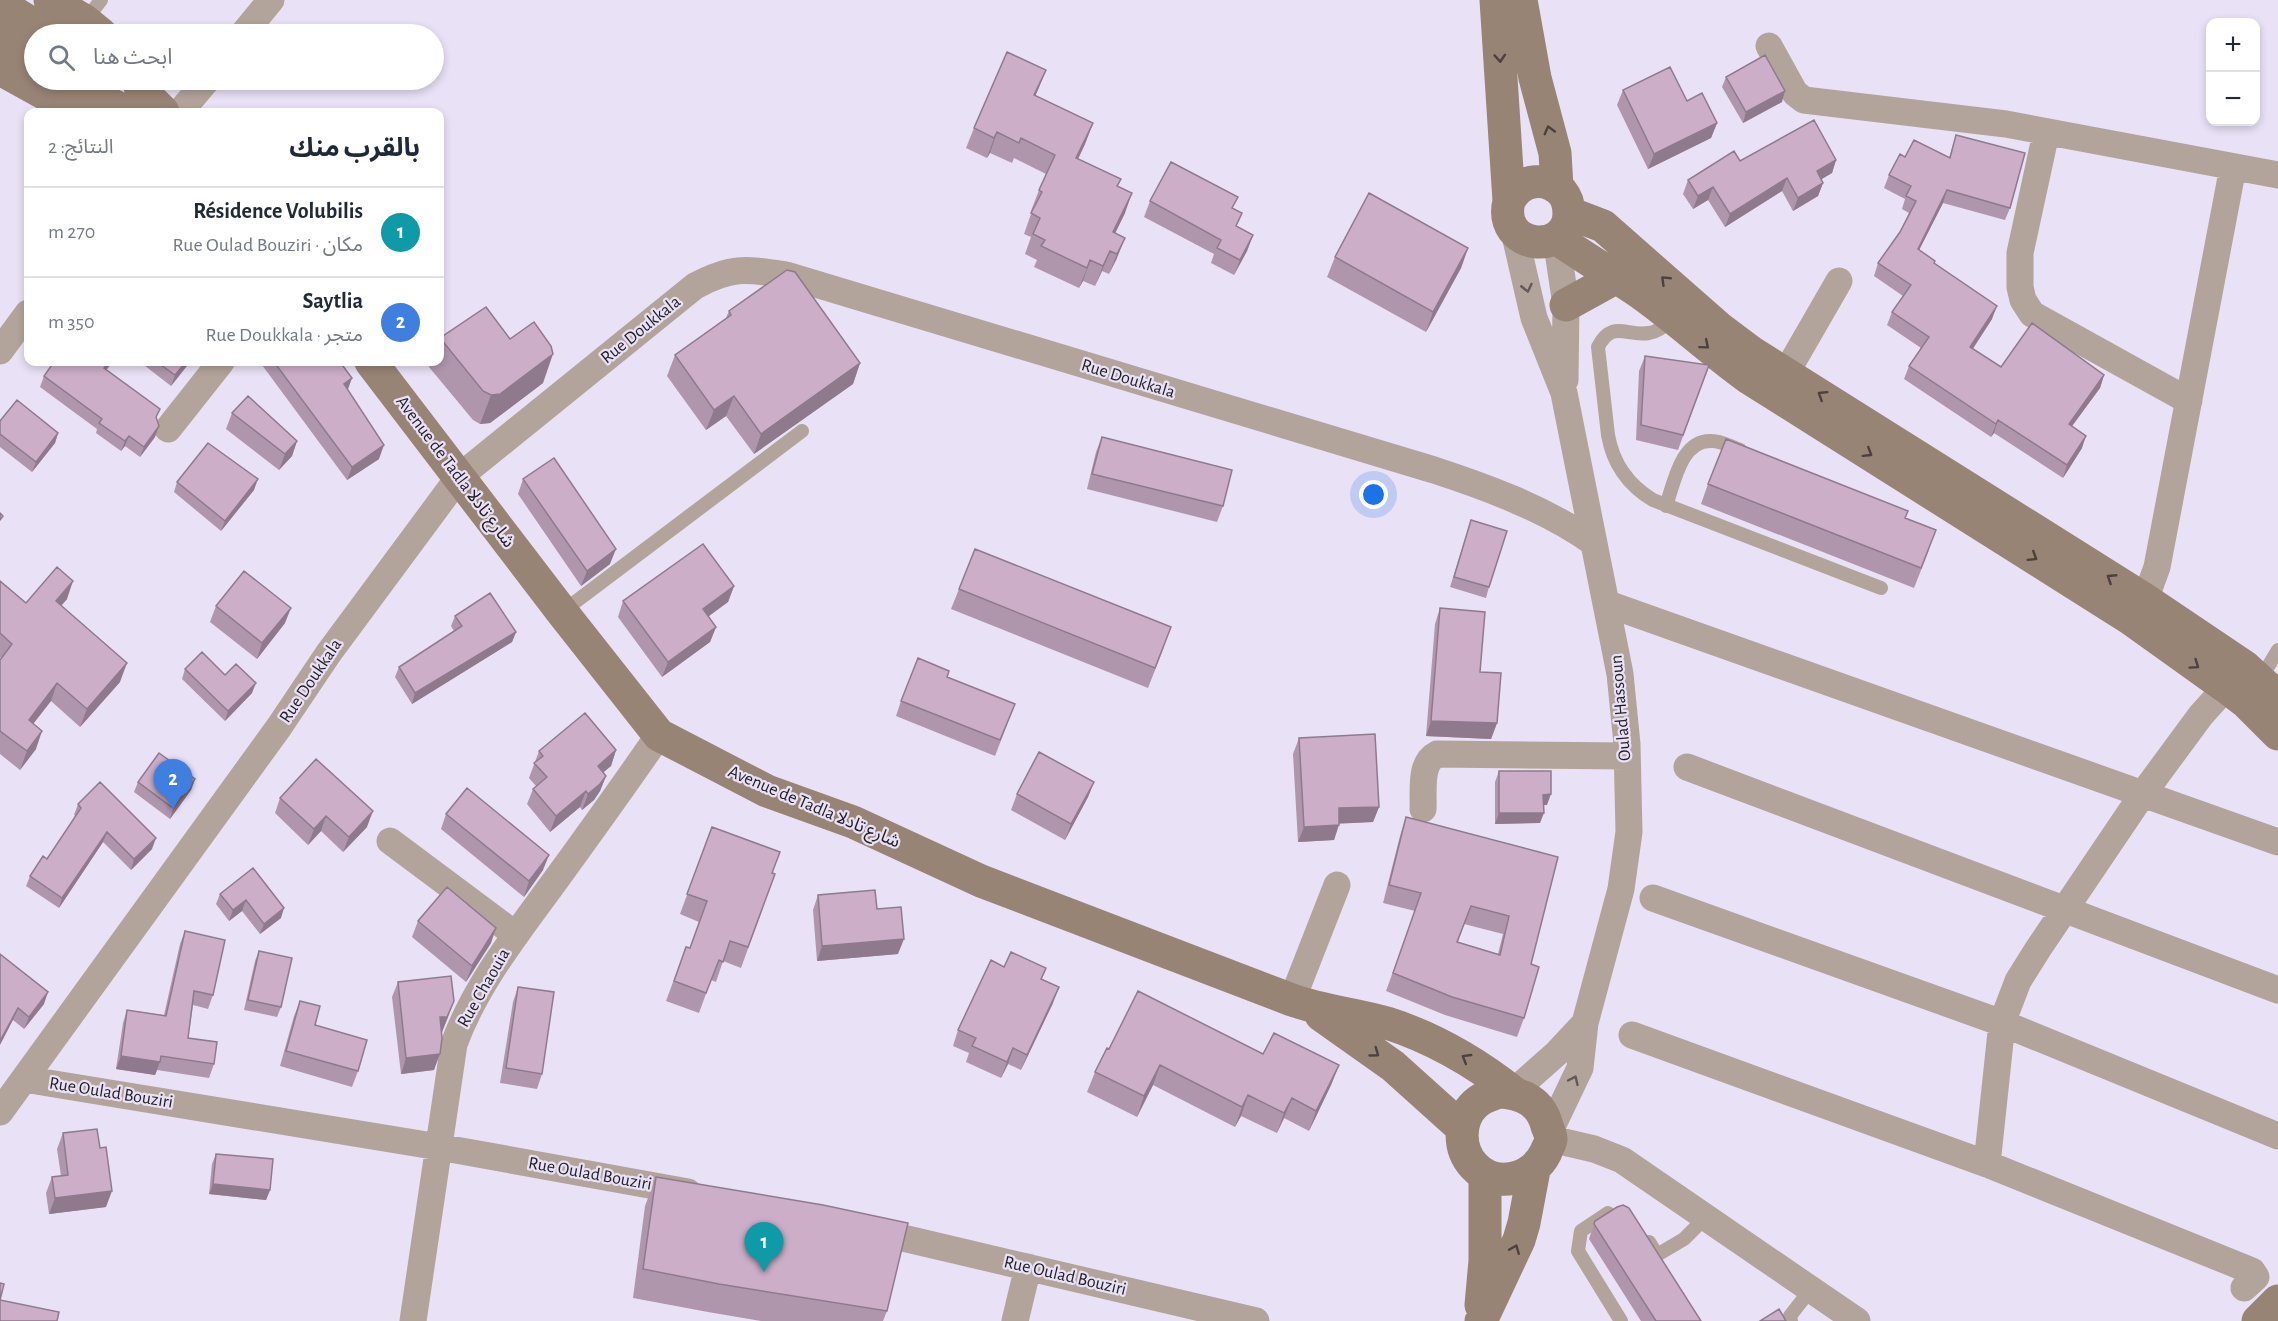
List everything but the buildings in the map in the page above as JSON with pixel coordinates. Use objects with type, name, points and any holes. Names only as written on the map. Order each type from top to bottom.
[{"type":"main road","points":[[50,0],[96,19]]},
{"type":"main road","points":[[1496,0],[1511,216],[1525,240],[1535,243],[1546,242],[1561,213],[1555,153],[1535,78],[1521,0]]},
{"type":"main road","points":[[0,4],[33,24]]},
{"type":"main road","points":[[0,38],[24,53]]},
{"type":"main road","points":[[0,69],[24,82]]},
{"type":"main road","points":[[38,90],[71,108]]},
{"type":"main road","points":[[115,90],[138,95]]},
{"type":"main road","points":[[1511,216],[1517,189],[1530,182],[1544,182],[1561,213],[1615,278],[1636,290],[1710,350],[1749,378],[1941,484]]},
{"type":"main road","points":[[1561,213],[1603,226],[1719,328],[1941,484],[2252,683],[2247,703],[2278,734]]},
{"type":"main road","points":[[1566,305],[1615,278]]},
{"type":"main road","name":"Avenue de Tadla شارع تادلا","points":[[374,366],[658,735],[767,791],[853,822],[981,881],[1301,1004],[1387,1023],[1428,1039],[1462,1055],[1513,1092]]},
{"type":"main road","name":"Avenue de Tadla شارع تادلا","points":[[1301,1004],[1393,1066],[1462,1128]]},
{"type":"main road","points":[[1500,1092],[1513,1092],[1537,1105],[1545,1118],[1550,1136],[1542,1160],[1533,1170],[1523,1176],[1497,1179],[1485,1175],[1466,1155],[1462,1142],[1462,1128],[1475,1104],[1486,1096],[1500,1092]]},
{"type":"main road","points":[[1480,1321],[1519,1240],[1533,1170]]},
{"type":"main road","points":[[1480,1321],[1485,1261],[1485,1175]]},
{"type":"main road","points":[[2258,1321],[2278,1301]]},
{"type":"street","points":[[252,24],[272,0]]},
{"type":"street","points":[[1769,46],[1795,93],[1804,100],[2006,124],[2278,175]]},
{"type":"street","points":[[183,108],[199,90]]},
{"type":"street","points":[[2046,133],[2020,253],[2020,287],[2023,300],[2032,314],[2189,400]]},
{"type":"street","points":[[2138,609],[2157,567],[2233,167]]},
{"type":"street","name":"Oulad Hassoun","points":[[1561,213],[1566,305],[1564,393]]},
{"type":"street","name":"Oulad Hassoun","points":[[1511,216],[1534,318],[1564,393],[1608,603],[1620,674],[1627,744],[1629,832],[1621,889],[1585,1023],[1580,1068],[1550,1136]]},
{"type":"street","name":"Rue Doukkala","points":[[0,1112],[279,727],[334,645],[459,477],[695,286],[717,274],[737,270],[786,275],[1434,470],[1480,485],[1534,509],[1578,531],[1594,543]]},
{"type":"street","points":[[1786,373],[1839,281]]},
{"type":"street","points":[[0,351],[24,318]]},
{"type":"street","points":[[168,429],[218,366]]},
{"type":"street","points":[[1608,603],[2278,842]]},
{"type":"street","points":[[1987,1164],[2002,1023],[2018,981],[2142,795],[2200,715],[2252,683]]},
{"type":"street","name":"Rue Chaouia","points":[[413,1321],[454,1044],[481,988],[516,934],[658,735]]},
{"type":"street","points":[[1423,809],[1426,764],[1437,754],[1626,756]]},
{"type":"street","points":[[1687,767],[2278,990]]},
{"type":"street","points":[[390,841],[516,934]]},
{"type":"street","points":[[1301,1004],[1337,885]]},
{"type":"street","points":[[1653,898],[2002,1023],[2278,1136]]},
{"type":"street","name":"Oulad Hassoun","points":[[1513,1092],[1557,1053],[1585,1023]]},
{"type":"street","points":[[1632,1035],[1987,1164],[2252,1271],[2256,1277],[2244,1288]]},
{"type":"street","name":"Rue Oulad Bouziri","points":[[24,1078],[438,1147],[714,1197]]},
{"type":"street","points":[[1550,1136],[1622,1160],[1857,1321]]},
{"type":"street","name":"Rue Oulad Bouziri","points":[[840,1224],[1256,1321]]},
{"type":"street","points":[[1015,1321],[1028,1267]]},
{"type":"lane","points":[[1674,319],[1648,334],[1625,330],[1612,332],[1602,340],[1598,354],[1608,435],[1615,461],[1627,479],[1641,493],[1666,506],[1881,588]]},
{"type":"lane","points":[[562,612],[802,431]]},
{"type":"lane","points":[[1666,506],[1681,463],[1693,447],[1712,441],[1753,456]]},
{"type":"lane","points":[[2252,683],[2278,650]]},
{"type":"lane","points":[[1621,1321],[1578,1251],[1578,1240],[1581,1231],[1610,1213],[1618,1211],[1626,1214]]},
{"type":"lane","points":[[1641,1230],[1660,1260],[1706,1217]]},
{"type":"lane","points":[[1791,1321],[1791,1316],[1811,1289]]},
{"type":"place","name":"Saytlia","points":[[173,809]]},
{"type":"place","name":"Résidence Volubilis","points":[[764,1272]]}]
